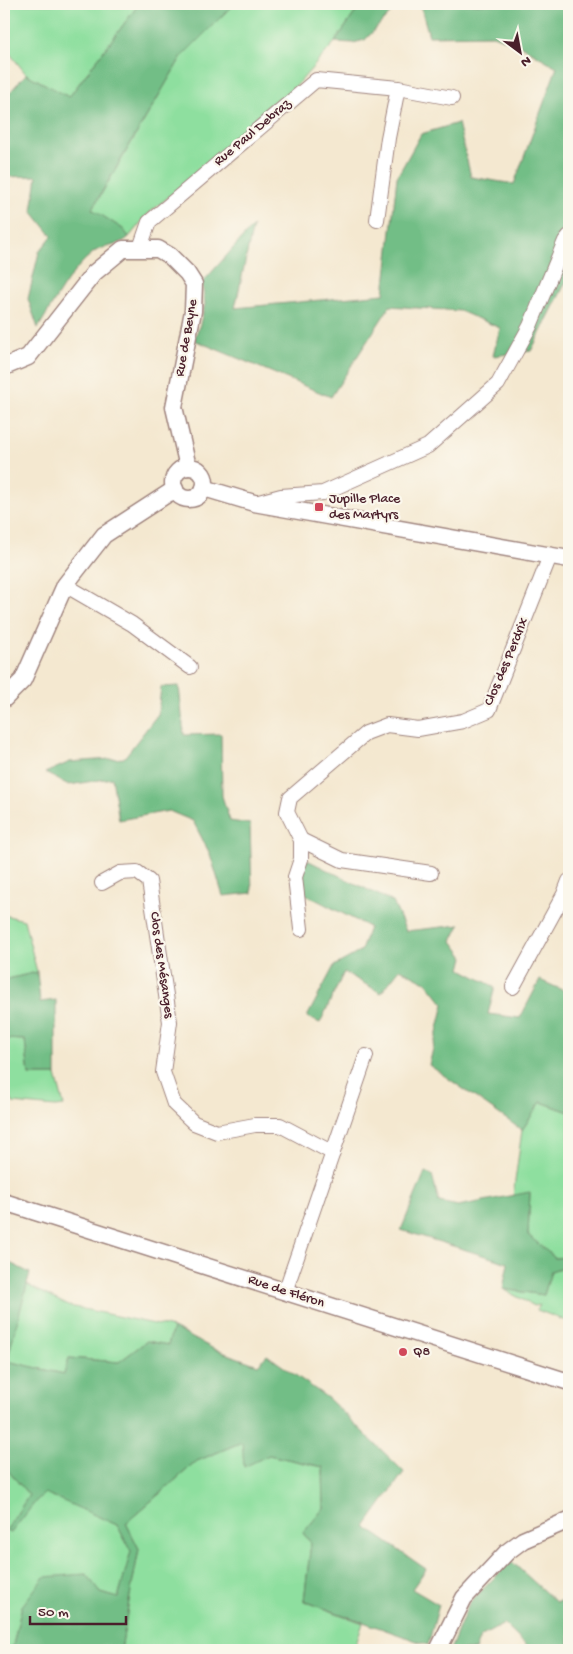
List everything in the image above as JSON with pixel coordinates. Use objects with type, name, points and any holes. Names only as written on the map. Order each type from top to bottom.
[{"type":"street","name":"Rue Paul Debraz","points":[[140,248],[149,222],[316,80],[398,88],[452,98]]},
{"type":"street","points":[[377,220],[388,138],[398,88]]},
{"type":"street","points":[[254,503],[281,496],[323,493],[428,446],[498,384],[530,326],[569,236]]},
{"type":"street","name":"Rue de Beyne","points":[[4,367],[28,357],[94,272],[123,249],[158,249],[170,256],[187,273],[194,284],[193,311],[174,407],[188,467]]},
{"type":"street","points":[[181,468],[196,468],[206,478],[204,488],[203,492],[190,500],[177,494],[173,480],[181,468]]},
{"type":"street","points":[[204,488],[254,503],[569,560]]},
{"type":"street","points":[[4,699],[23,680],[65,585],[104,535],[175,489]]},
{"type":"street","name":"Clos des Perdrix","points":[[301,840],[287,812],[290,798],[366,733],[387,725],[418,729],[463,721],[489,710],[550,556]]},
{"type":"street","points":[[65,585],[132,624],[190,667]]},
{"type":"street","points":[[301,929],[295,877],[301,859],[301,840],[342,860],[431,873]]},
{"type":"street","name":"Clos des Mésanges","points":[[102,883],[120,873],[137,872],[149,880],[170,1022],[163,1072],[174,1104],[194,1122],[217,1132],[255,1125],[280,1125],[333,1153]]},
{"type":"street","points":[[513,987],[566,897],[569,881]]},
{"type":"street","points":[[285,1292],[366,1056]]},
{"type":"street","name":"Rue de Fléron","points":[[4,1202],[569,1382]]},
{"type":"street","points":[[438,1650],[464,1598],[507,1552],[523,1540],[569,1520]]},
{"type":"green space","points":[[4,4],[139,4],[69,97],[26,74],[4,46]]},
{"type":"green space","points":[[139,4],[234,4],[182,56],[92,209],[123,229],[129,237],[120,243],[94,252],[77,268],[38,328],[28,299],[39,252],[52,236],[32,211],[37,176],[4,177],[4,99],[26,74],[69,97]]},
{"type":"green space","points":[[234,4],[361,4],[335,42],[285,99],[147,215],[129,237],[123,229],[92,210],[182,56]]},
{"type":"green space","points":[[361,4],[399,4],[365,40],[353,43],[335,42]]},
{"type":"green space","points":[[420,4],[569,4],[569,276],[531,351],[493,356],[500,328],[460,311],[390,306],[331,397],[194,340],[205,304],[202,283],[253,226],[235,308],[384,294],[397,177],[421,134],[458,123],[471,177],[514,184],[557,67],[521,46],[493,35],[429,36]]},
{"type":"green space","points":[[179,686],[184,735],[221,734],[222,796],[230,821],[250,824],[252,893],[223,896],[210,854],[193,821],[169,811],[119,820],[112,778],[69,785],[45,773],[70,762],[124,758],[158,714],[161,687]]},
{"type":"green space","points":[[307,860],[393,902],[406,931],[460,925],[452,941],[464,957],[461,969],[495,987],[488,1014],[520,1018],[540,980],[569,993],[569,1112],[541,1102],[522,1130],[429,1065],[444,1004],[426,982],[400,969],[381,993],[344,972],[320,1023],[307,1017],[334,966],[361,951],[369,927],[299,891],[295,880]]},
{"type":"green space","points":[[4,915],[24,920],[37,972],[4,980]]},
{"type":"green space","points":[[37,972],[40,1002],[56,1000],[56,1075],[29,1075],[25,1040],[4,1039],[4,980]]},
{"type":"green space","points":[[4,1039],[25,1040],[29,1075],[56,1075],[64,1106],[55,1107],[13,1103],[4,1085]]},
{"type":"green space","points":[[541,1102],[569,1112],[569,1257],[555,1258],[528,1235],[530,1193],[513,1196],[522,1130]]},
{"type":"green space","points":[[425,1172],[432,1175],[439,1202],[458,1206],[530,1192],[528,1235],[555,1258],[569,1257],[569,1265],[551,1271],[544,1295],[503,1289],[508,1263],[401,1230]]},
{"type":"green space","points":[[4,1260],[30,1273],[7,1361],[64,1374],[69,1358],[119,1362],[147,1341],[168,1345],[173,1328],[216,1350],[258,1365],[267,1355],[329,1399],[404,1472],[365,1527],[426,1569],[412,1589],[439,1605],[428,1645],[304,1601],[311,1543],[303,1533],[324,1508],[323,1467],[269,1455],[244,1467],[242,1442],[197,1461],[126,1523],[139,1549],[121,1650],[12,1650],[22,1606],[44,1577],[86,1574],[101,1593],[118,1598],[131,1551],[117,1525],[45,1493],[36,1501],[11,1533],[6,1531],[29,1495],[4,1466]]},
{"type":"green space","points":[[569,1265],[569,1322],[537,1310],[540,1305],[534,1306],[503,1289],[544,1295],[551,1271]]},
{"type":"green space","points":[[27,1285],[69,1306],[173,1328],[168,1345],[147,1341],[119,1362],[69,1358],[64,1374],[6,1361]]},
{"type":"green space","points":[[242,1442],[269,1455],[323,1467],[324,1508],[303,1533],[311,1543],[304,1601],[363,1623],[354,1650],[121,1650],[139,1549],[126,1523],[197,1461]]},
{"type":"green space","points":[[4,1466],[29,1495],[6,1531],[45,1492],[117,1525],[131,1551],[118,1598],[101,1593],[86,1574],[22,1606],[12,1650],[4,1650]]},
{"type":"green space","points":[[511,1561],[556,1602],[569,1599],[569,1648],[567,1650],[531,1650],[504,1624],[480,1637],[475,1650],[450,1650],[469,1603]]},
{"type":"place","name":"Jupille Place des Martyrs","points":[[319,507]]},
{"type":"place","name":"Q8","points":[[403,1352]]}]
